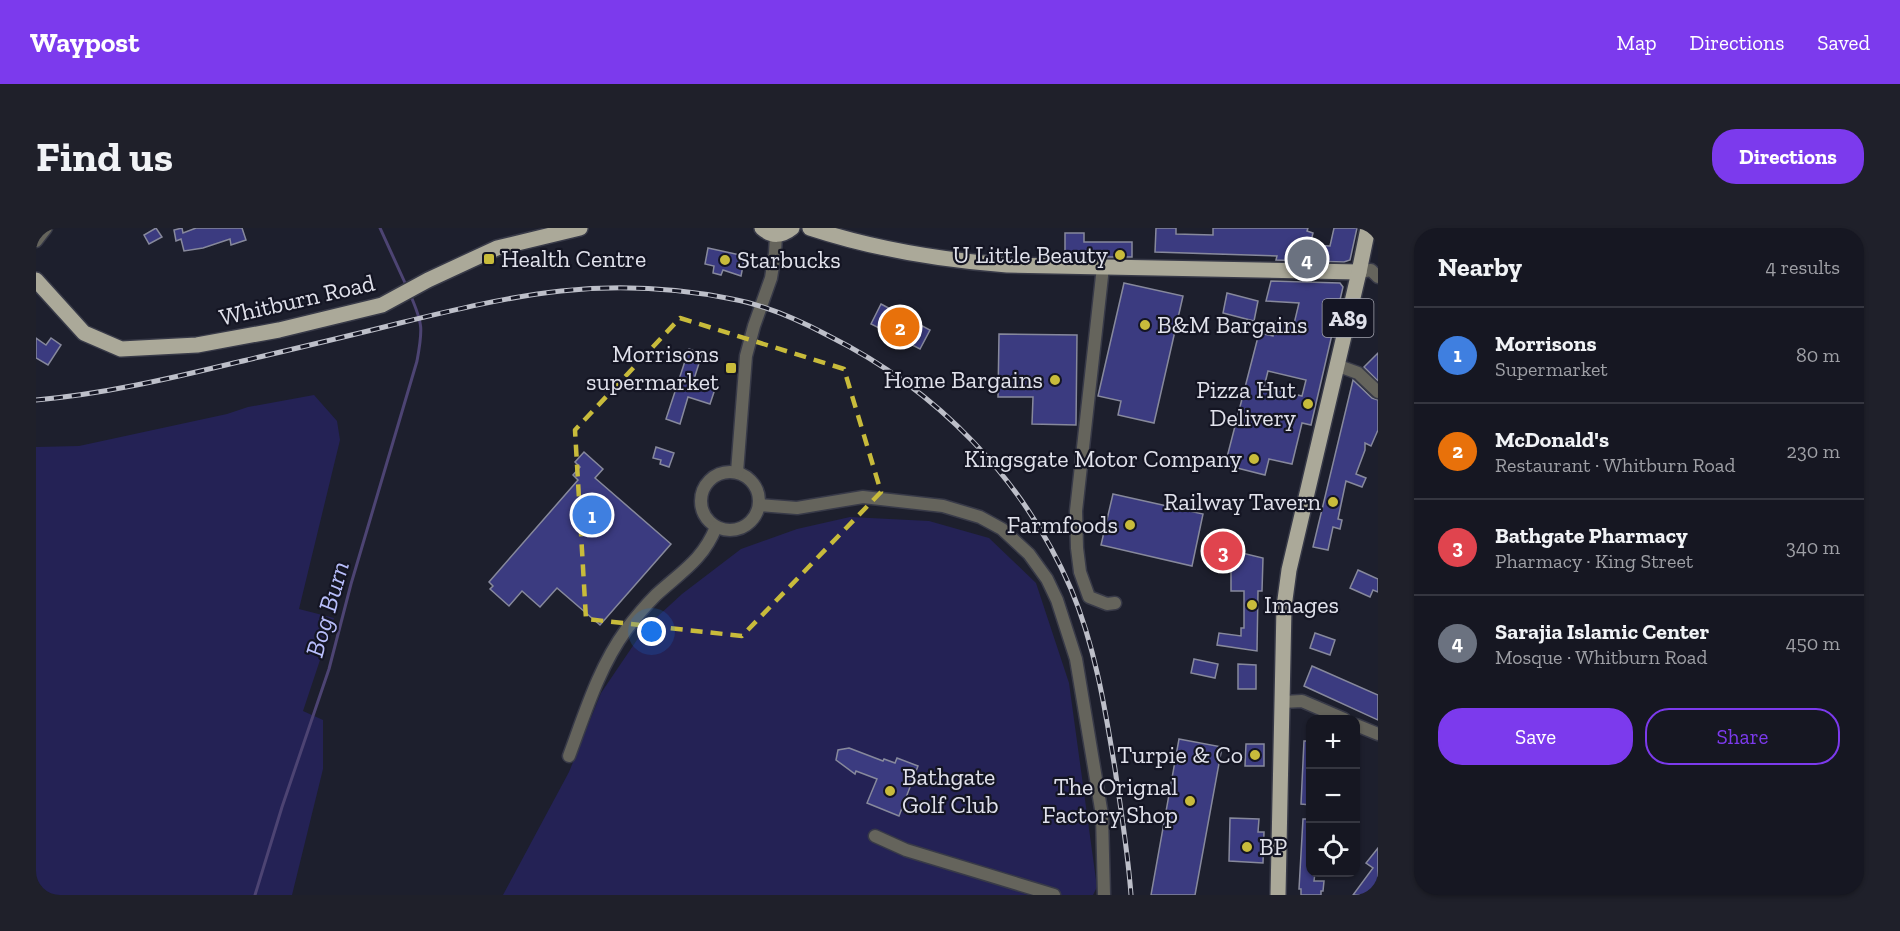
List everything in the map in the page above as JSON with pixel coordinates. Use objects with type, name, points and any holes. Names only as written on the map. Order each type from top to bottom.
[{"type":"main road","name":"Whitburn Road","points":[[36,280],[84,333],[121,350],[197,345],[279,330],[382,304],[497,248],[580,228]]},
{"type":"main road","points":[[762,228],[776,235],[792,228]]},
{"type":"main road","points":[[810,228],[870,245],[953,260],[1007,266],[1359,272]]},
{"type":"main road","name":"A89","points":[[1278,895],[1283,621],[1288,570],[1368,228]]},
{"type":"street","points":[[36,241],[46,228]]},
{"type":"street","points":[[737,472],[746,356],[753,326],[771,278],[776,235]]},
{"type":"street","points":[[1103,267],[1080,464],[1076,511],[1077,548],[1080,572],[1089,597],[1107,604],[1115,603]]},
{"type":"street","points":[[1359,272],[1371,270],[1378,277]]},
{"type":"street","points":[[1336,365],[1358,373],[1378,392]]},
{"type":"street","points":[[737,472],[752,481],[757,488],[759,505],[757,514],[744,528],[725,530],[708,521],[703,513],[702,493],[712,479],[719,474],[737,472]]},
{"type":"street","points":[[759,505],[796,508],[863,497],[943,506],[980,517],[1002,529],[1029,554],[1047,579],[1057,600],[1076,660],[1102,815],[1104,895]]},
{"type":"street","points":[[569,756],[595,688],[613,650],[642,611],[696,561],[711,540],[716,527]]},
{"type":"street","points":[[1283,702],[1302,701],[1333,715]]},
{"type":"street","points":[[1360,727],[1378,734]]},
{"type":"street","points":[[875,836],[906,850],[1054,895]]},
{"type":"highlighted area","points":[[680,318],[844,369],[881,492],[742,636],[586,619],[575,430]]},
{"type":"shaded area","points":[[314,395],[337,421],[340,440],[299,609],[334,618],[303,711],[323,720],[323,769],[292,895],[36,895],[36,447],[79,446],[227,414],[248,407]]},
{"type":"shaded area","points":[[850,517],[929,521],[989,538],[1036,583],[1069,683],[1097,887],[1093,895],[503,895],[569,772],[601,693],[645,628],[682,594],[741,549],[797,529]]},
{"type":"building","points":[[156,228],[162,237],[149,244],[144,235]]},
{"type":"building","points":[[182,228],[183,233],[196,228],[242,228],[246,240],[231,245],[230,239],[203,248],[184,251],[181,239],[176,241],[174,230]]},
{"type":"building","points":[[1156,228],[1176,228],[1176,234],[1213,235],[1213,228],[1308,228],[1307,231],[1313,233],[1310,245],[1330,246],[1334,228],[1357,228],[1350,260],[1344,262],[1276,260],[1277,256],[1155,252]]},
{"type":"building","points":[[1065,233],[1084,233],[1084,242],[1132,242],[1132,257],[1098,257],[1098,252],[1065,253]]},
{"type":"building","name":"Starbucks","points":[[708,248],[745,256],[741,276],[723,270],[721,275],[713,273],[714,266],[705,264]]},
{"type":"building","points":[[1271,281],[1340,283],[1343,287],[1311,425],[1302,423],[1292,464],[1269,459],[1265,475],[1225,465],[1259,333],[1273,336],[1276,321],[1294,324],[1299,303],[1266,301]],"holes":[[[1268,371],[1306,380],[1302,396],[1264,387]]]},
{"type":"building","name":"B&M Bargains","points":[[1124,283],[1183,296],[1154,423],[1118,415],[1121,401],[1098,396]]},
{"type":"building","points":[[1227,293],[1258,301],[1254,321],[1223,313]]},
{"type":"building","points":[[881,304],[930,330],[920,349],[871,324]]},
{"type":"building","name":"Home Bargains","points":[[999,334],[1077,335],[1076,425],[1032,424],[1033,397],[998,397]]},
{"type":"building","points":[[36,338],[46,345],[51,338],[61,345],[48,365],[36,358]]},
{"type":"building","points":[[689,349],[702,354],[694,379],[716,386],[710,404],[688,397],[680,424],[666,419]]},
{"type":"building","points":[[1378,353],[1378,381],[1364,367]]},
{"type":"building","points":[[1353,380],[1372,398],[1378,400],[1378,430],[1371,446],[1365,443],[1365,450],[1356,474],[1366,478],[1362,487],[1346,481],[1338,519],[1342,520],[1340,529],[1333,527],[1328,550],[1313,547]]},
{"type":"building","points":[[656,447],[674,453],[669,467],[660,464],[661,460],[653,458]]},
{"type":"building","points":[[584,452],[603,469],[595,478],[671,544],[600,625],[557,588],[540,607],[522,591],[509,606],[490,589],[493,586],[489,582],[578,480],[573,475],[580,467],[575,462]]},
{"type":"building","points":[[1113,494],[1203,514],[1192,566],[1101,545]]},
{"type":"building","points":[[1217,547],[1263,558],[1262,591],[1258,591],[1257,651],[1217,645],[1219,633],[1241,636],[1241,628],[1244,628],[1244,591],[1231,591],[1231,561],[1215,557]]},
{"type":"building","points":[[1358,570],[1378,579],[1378,592],[1373,590],[1370,597],[1350,588]]},
{"type":"building","points":[[1315,633],[1335,640],[1330,655],[1310,648]]},
{"type":"building","points":[[1194,659],[1218,664],[1215,678],[1191,673]]},
{"type":"building","points":[[1238,664],[1256,665],[1256,689],[1238,689]]},
{"type":"building","points":[[1312,666],[1378,695],[1378,720],[1304,686]]},
{"type":"building","name":"The Orignal Factory Shop","points":[[1179,739],[1222,747],[1195,895],[1151,895]]},
{"type":"building","points":[[1304,741],[1306,741],[1306,804],[1301,804]]},
{"type":"building","name":"Turpie & Co","points":[[1246,744],[1264,744],[1264,766],[1245,766]]},
{"type":"building","name":"Bathgate Golf Club","points":[[849,748],[883,761],[884,759],[895,763],[897,758],[918,766],[899,816],[867,803],[877,779],[856,771],[855,774],[836,760],[838,750]]},
{"type":"building","name":"BP","points":[[1230,818],[1259,819],[1258,832],[1264,832],[1263,863],[1229,861]]},
{"type":"building","points":[[1303,819],[1306,819],[1306,877],[1314,877],[1314,881],[1324,881],[1323,891],[1321,895],[1301,895],[1301,889],[1299,889]]},
{"type":"building","points":[[1378,848],[1378,895],[1353,895],[1373,868],[1366,863]]},
{"type":"waterway","points":[[380,228],[406,285]]},
{"type":"waterway","name":"Bog Burn","points":[[255,895],[329,669],[351,584],[417,361],[421,327],[410,294]]},
{"type":"railway","points":[[36,400],[111,390],[160,380],[460,309],[561,291],[625,288],[690,292],[744,302],[794,319],[868,358],[906,383],[940,411],[1002,474],[1028,510],[1051,548],[1071,589],[1087,633],[1098,678],[1115,769],[1131,895]]},
{"type":"place","name":"U Little Beauty","points":[[1120,255]]},
{"type":"place","name":"Health Centre","points":[[489,259]]},
{"type":"place","name":"Sarajia Islamic Center","points":[[1307,259]]},
{"type":"place","name":"Starbucks","points":[[725,260]]},
{"type":"place","name":"B&M Bargains","points":[[1145,325]]},
{"type":"place","name":"McDonald's","points":[[900,327]]},
{"type":"place","name":"Morrisons supermarket","points":[[731,368]]},
{"type":"place","name":"Home Bargains","points":[[1055,380]]},
{"type":"place","name":"Pizza Hut Delivery","points":[[1308,404]]},
{"type":"place","name":"Kingsgate Motor Company","points":[[1254,459]]},
{"type":"place","name":"Railway Tavern","points":[[1333,502]]},
{"type":"place","name":"Morrisons","points":[[592,515]]},
{"type":"place","name":"Farmfoods","points":[[1130,525]]},
{"type":"place","name":"Bathgate Pharmacy","points":[[1223,551]]},
{"type":"place","name":"Images","points":[[1252,605]]},
{"type":"place","name":"Turpie & Co","points":[[1255,755]]},
{"type":"place","name":"Bathgate Golf Club","points":[[890,791]]},
{"type":"place","name":"The Orignal Factory Shop","points":[[1190,801]]},
{"type":"place","name":"BP","points":[[1247,847]]}]
